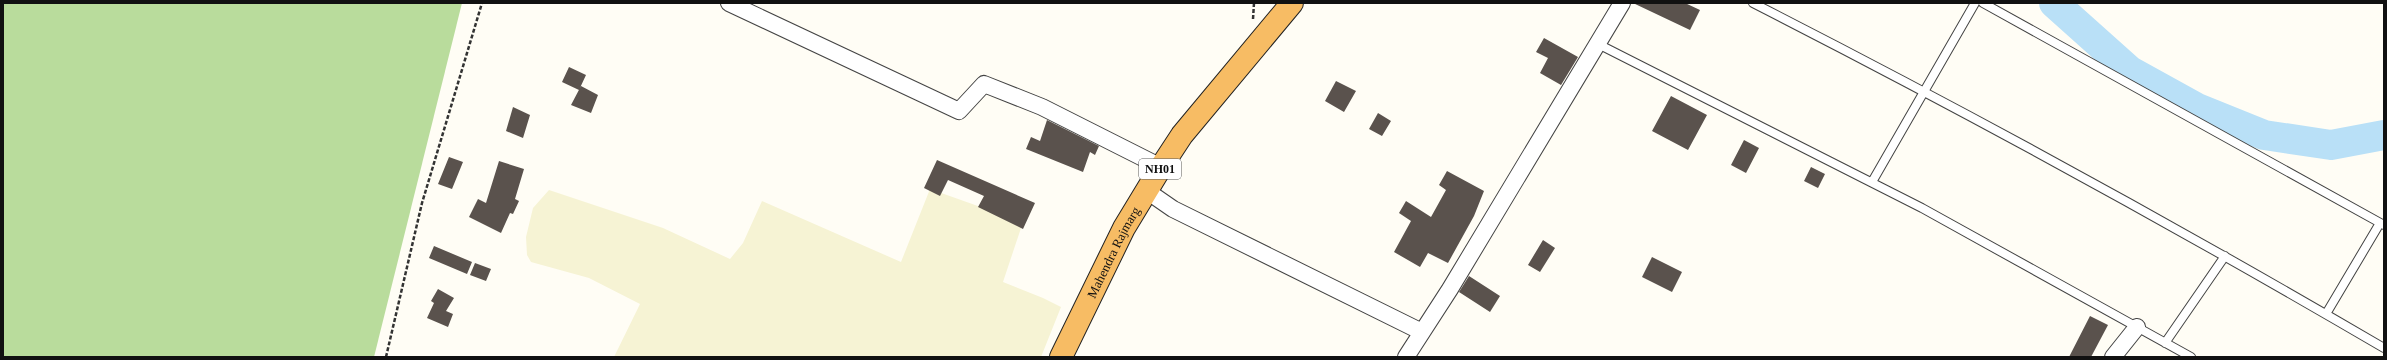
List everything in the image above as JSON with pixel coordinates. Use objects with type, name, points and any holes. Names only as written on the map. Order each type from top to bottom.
[{"type":"highway","name":"Mahendra Rajmarg","points":[[1061,357],[1124,228],[1161,167],[1182,135],[1292,3]]},
{"type":"street","points":[[729,3],[959,110],[984,84],[1042,107],[1161,167]]},
{"type":"street","points":[[1406,357],[1622,3]]},
{"type":"street","points":[[1147,191],[1173,209],[1422,332]]},
{"type":"street","points":[[2114,357],[2137,327]]},
{"type":"lane","points":[[1753,3],[1926,91],[2225,256],[2384,348]]},
{"type":"lane","points":[[1872,182],[1926,91],[1975,3]]},
{"type":"lane","points":[[1983,3],[2382,224],[2326,314]]},
{"type":"lane","points":[[1598,44],[1922,208],[2191,357]]},
{"type":"lane","points":[[2165,343],[2225,256]]},
{"type":"path","points":[[386,357],[422,203],[482,3]]},
{"type":"path","points":[[1253,19],[1254,3]]},
{"type":"shaded area","points":[[930,189],[1023,222],[1003,282],[1061,307],[1041,357],[614,357],[640,304],[589,278],[531,262],[527,255],[526,237],[533,208],[549,190],[663,228],[730,259],[743,243],[762,201],[901,262]]},
{"type":"green space","points":[[3,3],[462,3],[374,357],[3,357]]},
{"type":"building","points":[[1633,3],[1685,3],[1700,10],[1690,30]]},
{"type":"building","points":[[1544,38],[1578,57],[1561,85],[1540,73],[1548,58],[1536,52]]},
{"type":"building","points":[[569,67],[586,75],[579,90],[562,82]]},
{"type":"building","points":[[1336,81],[1356,91],[1344,112],[1325,101]]},
{"type":"building","points":[[581,86],[598,95],[591,113],[571,105]]},
{"type":"building","points":[[1671,96],[1707,115],[1688,150],[1652,131]]},
{"type":"building","points":[[513,107],[530,115],[523,138],[506,131]]},
{"type":"building","points":[[1378,113],[1391,121],[1382,136],[1369,129]]},
{"type":"building","points":[[1047,120],[1099,146],[1095,155],[1090,152],[1083,172],[1026,149],[1031,137],[1040,141]]},
{"type":"building","points":[[1744,140],[1759,148],[1746,173],[1731,165]]},
{"type":"building","points":[[449,157],[463,162],[452,189],[438,184]]},
{"type":"building","points":[[937,160],[1035,203],[1023,229],[978,207],[984,196],[948,180],[940,196],[924,188]]},
{"type":"building","points":[[499,161],[524,169],[515,199],[519,201],[513,214],[510,213],[501,233],[469,217],[478,199],[486,203]]},
{"type":"building","points":[[1811,167],[1825,174],[1818,188],[1804,181]]},
{"type":"building","points":[[1447,171],[1484,191],[1474,216],[1448,263],[1428,253],[1420,267],[1394,252],[1411,221],[1399,213],[1406,201],[1431,217],[1446,190],[1439,185]]},
{"type":"building","points":[[1543,240],[1555,248],[1540,272],[1528,265]]},
{"type":"building","points":[[434,246],[472,262],[467,274],[429,258]]},
{"type":"building","points":[[1652,257],[1682,272],[1672,292],[1642,277]]},
{"type":"building","points":[[475,263],[491,269],[486,281],[470,275]]},
{"type":"building","points":[[1469,276],[1500,296],[1490,312],[1459,292]]},
{"type":"building","points":[[438,289],[454,298],[446,311],[453,314],[448,327],[427,318],[434,303],[431,301]]},
{"type":"building","points":[[2090,316],[2108,325],[2091,357],[2069,357]]},
{"type":"waterway","points":[[2054,3],[2130,71],[2197,108],[2264,135],[2331,145],[2384,135]]}]
